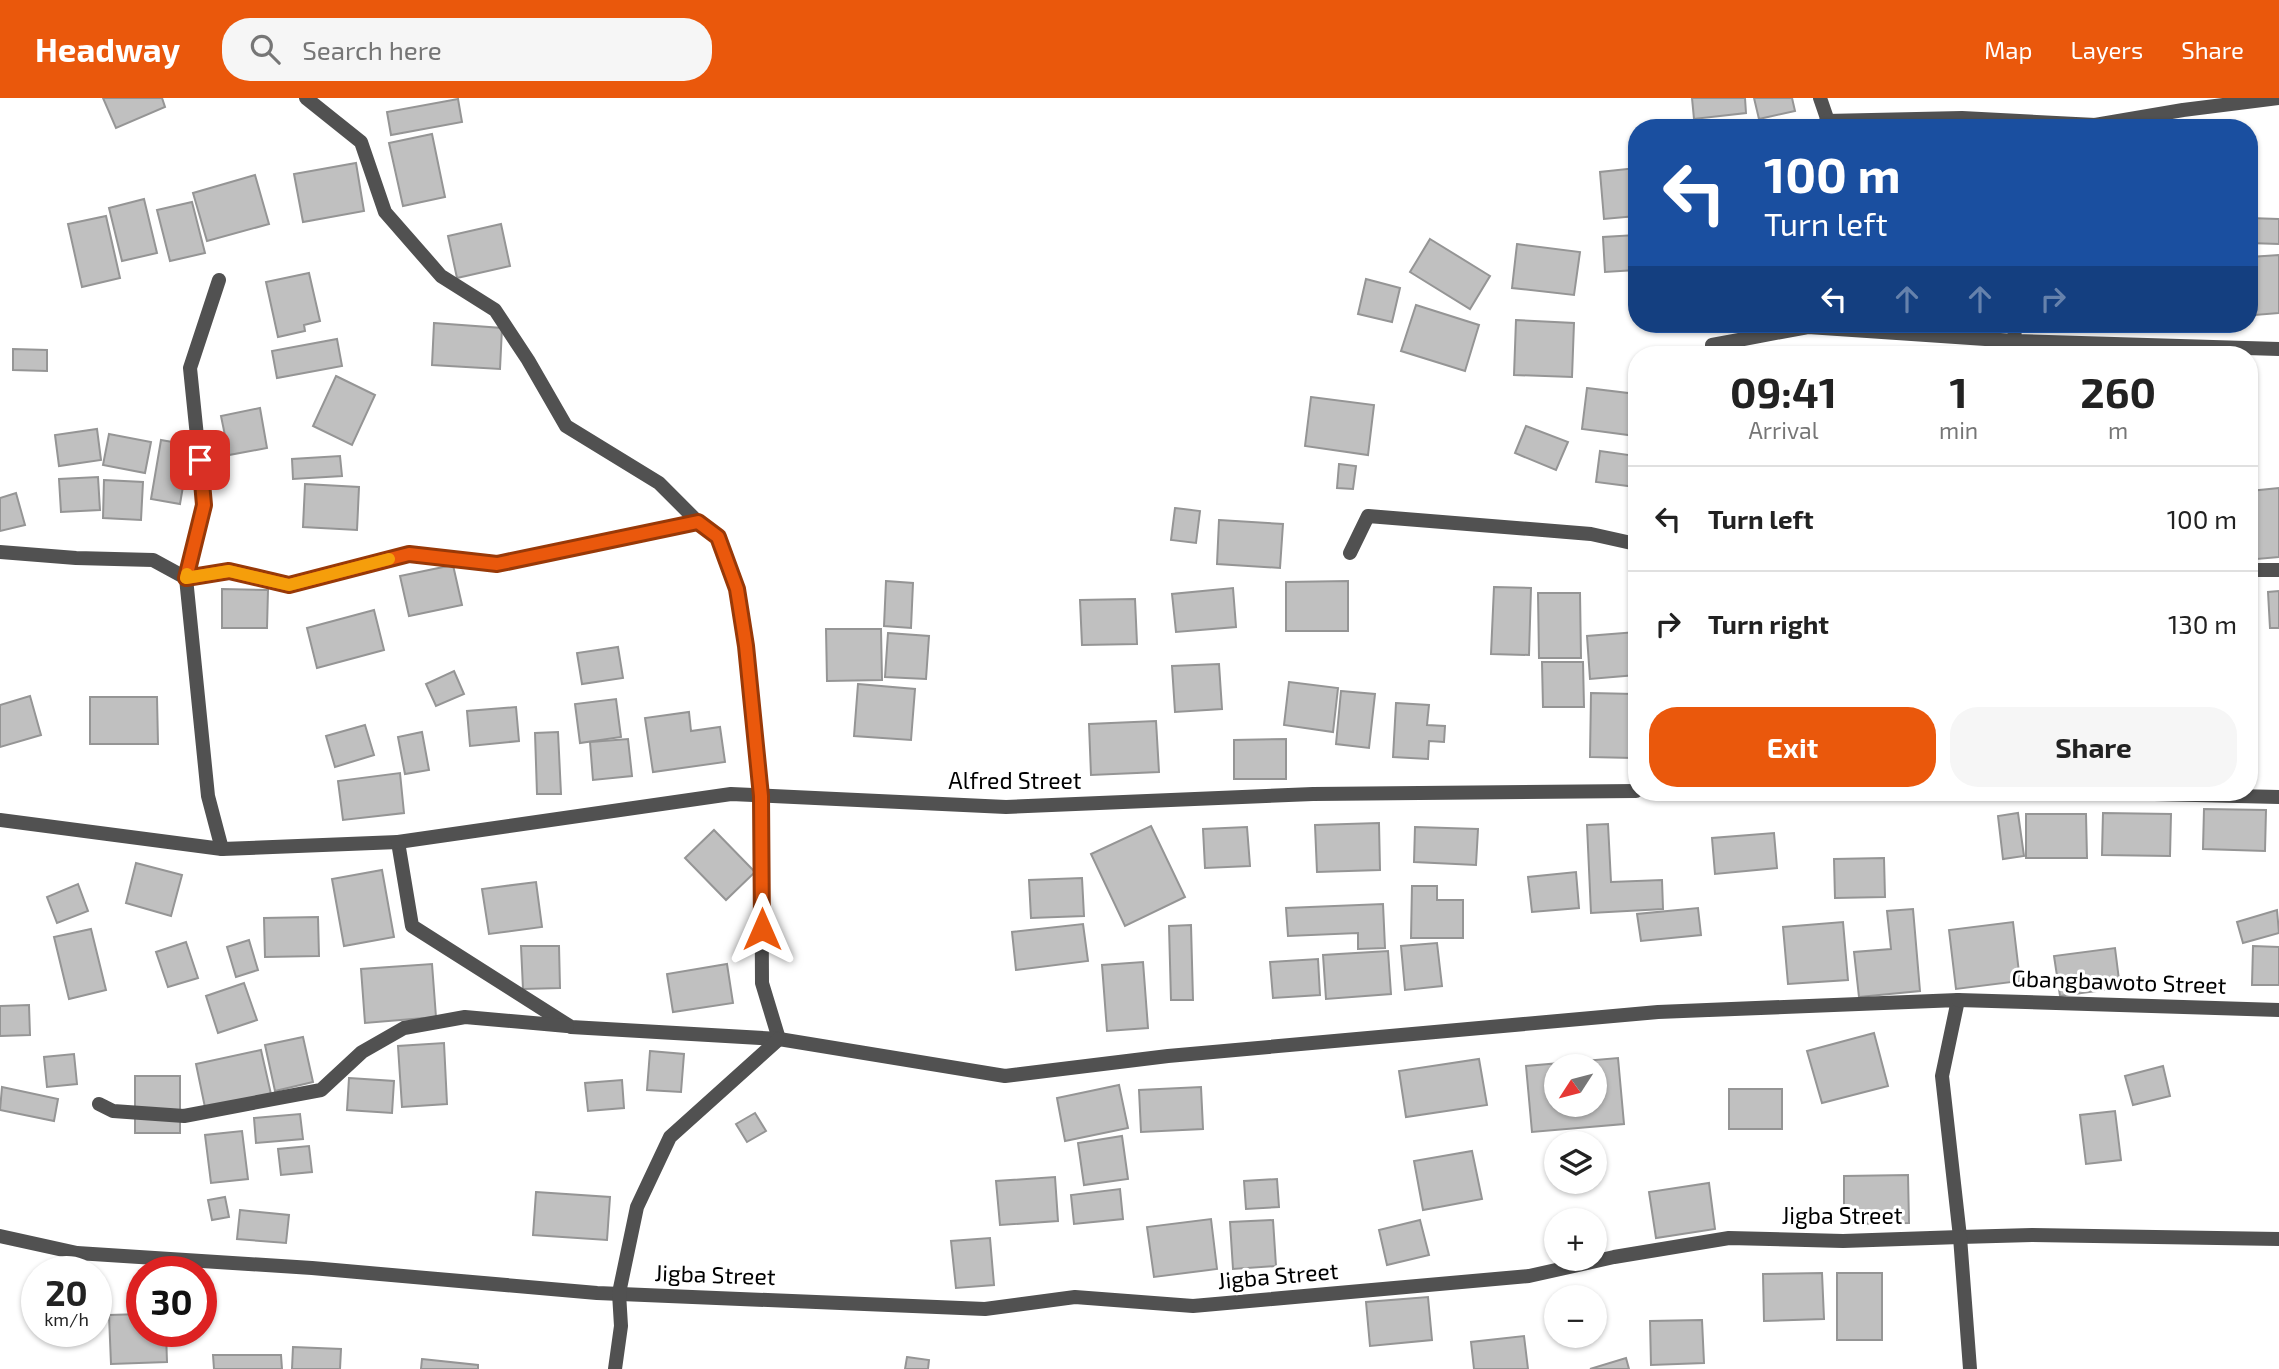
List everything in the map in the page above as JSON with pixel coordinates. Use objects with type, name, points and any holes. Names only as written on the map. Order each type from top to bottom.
[{"type":"street","points":[[306,98],[361,142],[385,212],[441,276],[495,310],[566,426],[659,483],[698,522],[718,537],[737,589],[746,646],[761,796],[762,984],[779,1038],[670,1137],[637,1207],[619,1293],[621,1326],[615,1369]]},
{"type":"street","points":[[1820,98],[1826,119]]},
{"type":"street","points":[[2136,119],[2183,110],[2279,99]]},
{"type":"street","points":[[1940,119],[1977,119]]},
{"type":"street","points":[[219,280],[190,368],[204,505],[186,578],[208,796],[222,849]]},
{"type":"street","points":[[1712,345],[1776,333]]},
{"type":"street","points":[[1966,333],[2015,341],[2180,346]]},
{"type":"street","points":[[2015,333],[2015,341]]},
{"type":"street","points":[[2258,348],[2279,349]]},
{"type":"street","points":[[1350,552],[1368,516],[1591,534],[1628,542]]},
{"type":"street","points":[[0,552],[76,558],[153,559],[186,578],[229,571],[289,585],[409,554],[497,564],[698,522]]},
{"type":"street","points":[[2258,570],[2279,570]]},
{"type":"street","name":"Alfred Street","points":[[0,820],[222,849],[397,842],[732,794],[1006,807],[1313,794],[1628,791]]},
{"type":"street","points":[[2258,796],[2279,797]]},
{"type":"street","points":[[397,842],[412,926],[571,1027]]},
{"type":"street","points":[[1958,1000],[1942,1076],[1960,1237],[1970,1369]]},
{"type":"street","name":"Gbangbawoto Street","points":[[99,1104],[113,1111],[184,1116],[321,1090],[362,1052],[404,1028],[465,1017],[571,1027],[779,1038],[1005,1076],[1168,1056],[1658,1012],[1958,1000],[2279,1010]]},
{"type":"street","name":"Jigba Street","points":[[0,1237],[77,1253],[312,1268],[597,1293],[985,1309],[1075,1297],[1193,1306],[1529,1276],[1614,1257],[1729,1238],[1843,1241],[2032,1235],[2279,1239]]},
{"type":"building","points":[[103,98],[162,98],[165,107],[116,128]]},
{"type":"building","points":[[1692,98],[1745,98],[1746,113],[1694,119]]},
{"type":"building","points":[[1754,98],[1792,98],[1795,111],[1759,119]]},
{"type":"building","points":[[458,99],[462,122],[391,135],[387,112]]},
{"type":"building","points":[[432,134],[445,197],[403,206],[389,143]]},
{"type":"building","points":[[356,163],[364,211],[303,222],[294,174]]},
{"type":"building","points":[[1628,169],[1628,217],[1604,219],[1600,172]]},
{"type":"building","points":[[255,175],[269,224],[207,241],[193,193]]},
{"type":"building","points":[[144,199],[157,253],[122,261],[109,208]]},
{"type":"building","points":[[192,202],[205,253],[170,261],[157,210]]},
{"type":"building","points":[[106,216],[120,278],[82,287],[68,224]]},
{"type":"building","points":[[2258,218],[2279,219],[2279,244],[2258,243]]},
{"type":"building","points":[[501,224],[510,266],[457,278],[448,236]]},
{"type":"building","points":[[1628,235],[1628,271],[1605,272],[1603,237]]},
{"type":"building","points":[[1430,239],[1490,276],[1470,309],[1410,272]]},
{"type":"building","points":[[1517,244],[1580,252],[1574,295],[1512,288]]},
{"type":"building","points":[[2279,255],[2279,313],[2258,315],[2258,256]]},
{"type":"building","points":[[309,273],[320,321],[304,325],[305,331],[278,337],[266,282]]},
{"type":"building","points":[[1366,279],[1400,288],[1392,322],[1358,314]]},
{"type":"building","points":[[1416,305],[1479,325],[1465,371],[1401,351]]},
{"type":"building","points":[[1516,320],[1574,323],[1572,377],[1514,375]]},
{"type":"building","points":[[434,323],[502,328],[500,369],[432,365]]},
{"type":"building","points":[[337,339],[342,366],[277,378],[272,351]]},
{"type":"building","points":[[13,349],[47,350],[47,371],[13,370]]},
{"type":"building","points":[[336,376],[375,395],[352,445],[313,426]]},
{"type":"building","points":[[1587,388],[1628,393],[1628,435],[1582,429]]},
{"type":"building","points":[[1311,397],[1374,405],[1368,455],[1305,446]]},
{"type":"building","points":[[260,408],[267,448],[229,455],[221,416]]},
{"type":"building","points":[[1526,426],[1568,442],[1556,470],[1515,453]]},
{"type":"building","points":[[97,429],[101,460],[59,466],[55,435]]},
{"type":"building","points":[[109,434],[151,442],[145,473],[103,465]]},
{"type":"building","points":[[161,440],[190,445],[180,504],[151,499]]},
{"type":"building","points":[[1600,451],[1628,455],[1628,486],[1596,482]]},
{"type":"building","points":[[340,456],[342,476],[293,479],[292,459]]},
{"type":"building","points":[[1339,464],[1356,466],[1353,489],[1337,488]]},
{"type":"building","points":[[98,477],[100,510],[61,512],[59,479]]},
{"type":"building","points":[[104,480],[143,482],[141,520],[103,518]]},
{"type":"building","points":[[305,484],[359,487],[357,530],[303,527]]},
{"type":"building","points":[[2279,488],[2279,557],[2258,559],[2258,490]]},
{"type":"building","points":[[16,493],[25,525],[0,531],[0,498]]},
{"type":"building","points":[[1175,508],[1200,511],[1196,543],[1171,540]]},
{"type":"building","points":[[1219,520],[1283,524],[1280,568],[1217,564]]},
{"type":"building","points":[[453,565],[462,605],[409,616],[400,576]]},
{"type":"building","points":[[886,581],[913,583],[911,628],[884,626]]},
{"type":"building","points":[[1348,581],[1348,631],[1286,631],[1286,582]]},
{"type":"building","points":[[1494,587],[1531,588],[1529,655],[1491,654]]},
{"type":"building","points":[[1233,588],[1236,627],[1176,632],[1172,594]]},
{"type":"building","points":[[222,589],[268,590],[267,628],[222,628]]},
{"type":"building","points":[[2279,591],[2279,628],[2270,628],[2268,592]]},
{"type":"building","points":[[1538,593],[1580,593],[1581,658],[1539,658]]},
{"type":"building","points":[[1135,599],[1137,644],[1082,645],[1080,600]]},
{"type":"building","points":[[374,610],[384,650],[317,668],[307,628]]},
{"type":"building","points":[[826,629],[881,629],[882,680],[827,681]]},
{"type":"building","points":[[888,633],[929,636],[926,679],[885,677]]},
{"type":"building","points":[[1628,633],[1628,676],[1590,679],[1587,636]]},
{"type":"building","points":[[618,647],[623,678],[582,684],[577,653]]},
{"type":"building","points":[[1542,662],[1583,662],[1584,707],[1543,707]]},
{"type":"building","points":[[1219,664],[1222,709],[1175,712],[1172,666]]},
{"type":"building","points":[[454,671],[464,694],[436,706],[426,684]]},
{"type":"building","points":[[1289,682],[1338,688],[1333,732],[1284,725]]},
{"type":"building","points":[[858,684],[915,689],[911,740],[854,736]]},
{"type":"building","points":[[1341,691],[1375,694],[1369,748],[1336,744]]},
{"type":"building","points":[[1591,693],[1628,694],[1628,758],[1590,757]]},
{"type":"building","points":[[30,696],[41,735],[0,747],[0,705]]},
{"type":"building","points":[[90,697],[157,697],[158,744],[90,744]]},
{"type":"building","points":[[616,699],[621,737],[580,743],[575,704]]},
{"type":"building","points":[[1396,703],[1429,705],[1427,725],[1445,726],[1444,742],[1429,741],[1428,759],[1393,757]]},
{"type":"building","points":[[516,707],[519,741],[470,746],[467,711]]},
{"type":"building","points":[[689,712],[691,731],[720,727],[725,762],[653,772],[645,718]]},
{"type":"building","points":[[1156,721],[1159,772],[1091,775],[1089,724]]},
{"type":"building","points":[[365,725],[374,755],[335,767],[326,736]]},
{"type":"building","points":[[422,732],[429,770],[405,774],[398,737]]},
{"type":"building","points":[[558,732],[561,794],[537,794],[535,733]]},
{"type":"building","points":[[628,739],[632,776],[593,780],[590,742]]},
{"type":"building","points":[[1286,739],[1286,779],[1234,779],[1234,740]]},
{"type":"building","points":[[400,773],[404,813],[343,820],[338,781]]},
{"type":"building","points":[[2204,809],[2266,810],[2265,851],[2203,849]]},
{"type":"building","points":[[2018,813],[2024,856],[2003,859],[1998,816]]},
{"type":"building","points":[[2103,813],[2171,814],[2170,856],[2102,855]]},
{"type":"building","points":[[2026,814],[2086,814],[2087,858],[2026,858]]},
{"type":"building","points":[[1379,823],[1380,870],[1317,872],[1315,825]]},
{"type":"building","points":[[1608,824],[1611,882],[1662,880],[1663,909],[1591,913],[1587,825]]},
{"type":"building","points":[[1151,826],[1185,897],[1125,926],[1091,854]]},
{"type":"building","points":[[1247,827],[1250,866],[1205,868],[1203,829]]},
{"type":"building","points":[[1415,827],[1478,829],[1476,865],[1414,862]]},
{"type":"building","points":[[714,830],[755,872],[726,900],[685,858]]},
{"type":"building","points":[[1774,833],[1777,868],[1715,874],[1712,838]]},
{"type":"building","points":[[1884,858],[1885,897],[1835,898],[1834,859]]},
{"type":"building","points":[[136,863],[182,875],[171,916],[126,903]]},
{"type":"building","points":[[382,870],[394,937],[344,946],[332,879]]},
{"type":"building","points":[[1576,872],[1579,908],[1532,912],[1528,877]]},
{"type":"building","points":[[1082,878],[1084,916],[1031,918],[1029,880]]},
{"type":"building","points":[[536,882],[542,927],[489,934],[482,889]]},
{"type":"building","points":[[78,884],[88,911],[57,923],[47,897]]},
{"type":"building","points":[[1412,886],[1437,886],[1437,900],[1463,900],[1463,938],[1411,938]]},
{"type":"building","points":[[1383,904],[1385,948],[1358,949],[1358,933],[1288,936],[1286,908]]},
{"type":"building","points":[[1698,908],[1701,935],[1641,941],[1637,914]]},
{"type":"building","points":[[1913,909],[1920,991],[1859,997],[1854,952],[1891,949],[1887,911]]},
{"type":"building","points":[[2277,910],[2279,933],[2243,943],[2237,922]]},
{"type":"building","points":[[318,917],[319,956],[265,957],[264,918]]},
{"type":"building","points":[[1843,922],[1848,980],[1788,984],[1783,927]]},
{"type":"building","points":[[2013,922],[2020,981],[1956,989],[1949,930]]},
{"type":"building","points":[[1083,924],[1088,961],[1016,970],[1012,932]]},
{"type":"building","points":[[1191,925],[1193,1000],[1171,1000],[1169,926]]},
{"type":"building","points":[[91,929],[106,990],[69,999],[54,937]]},
{"type":"building","points":[[249,940],[258,970],[236,977],[227,947]]},
{"type":"building","points":[[186,942],[198,978],[168,987],[156,952]]},
{"type":"building","points":[[1437,943],[1442,986],[1405,990],[1401,946]]},
{"type":"building","points":[[521,946],[559,946],[560,988],[523,989]]},
{"type":"building","points":[[2253,946],[2279,947],[2279,985],[2252,985]]},
{"type":"building","points":[[2115,948],[2120,988],[2060,996],[2054,956]]},
{"type":"building","points":[[1388,951],[1391,994],[1326,999],[1323,955]]},
{"type":"building","points":[[1318,959],[1320,995],[1273,998],[1270,962]]},
{"type":"building","points":[[1143,962],[1148,1028],[1107,1031],[1102,965]]},
{"type":"building","points":[[432,964],[436,1017],[365,1023],[361,969]]},
{"type":"building","points":[[727,964],[733,1003],[673,1012],[667,974]]},
{"type":"building","points":[[244,983],[257,1020],[218,1033],[206,996]]},
{"type":"building","points":[[29,1005],[30,1035],[0,1036],[0,1006]]},
{"type":"building","points":[[1874,1033],[1888,1086],[1822,1103],[1807,1051]]},
{"type":"building","points":[[303,1037],[313,1082],[275,1091],[265,1045]]},
{"type":"building","points":[[444,1043],[447,1104],[402,1107],[398,1046]]},
{"type":"building","points":[[261,1050],[273,1103],[207,1117],[196,1064]]},
{"type":"building","points":[[650,1051],[684,1054],[681,1092],[647,1090]]},
{"type":"building","points":[[74,1054],[77,1084],[47,1087],[44,1057]]},
{"type":"building","points":[[1618,1058],[1624,1124],[1532,1132],[1526,1066],[1544,1064],[1544,1117],[1607,1117],[1607,1059]]},
{"type":"building","points":[[1479,1059],[1487,1105],[1406,1117],[1399,1071]]},
{"type":"building","points":[[2163,1066],[2170,1096],[2133,1105],[2125,1076]]},
{"type":"building","points":[[135,1076],[180,1076],[180,1133],[135,1133]]},
{"type":"building","points":[[349,1078],[394,1081],[392,1113],[347,1110]]},
{"type":"building","points":[[622,1080],[624,1108],[588,1111],[585,1083]]},
{"type":"building","points":[[1119,1085],[1128,1128],[1065,1141],[1057,1098]]},
{"type":"building","points":[[2,1087],[58,1099],[54,1121],[0,1110]]},
{"type":"building","points":[[1201,1087],[1203,1129],[1141,1132],[1139,1090]]},
{"type":"building","points":[[1729,1089],[1782,1089],[1782,1129],[1729,1129]]},
{"type":"building","points":[[2115,1111],[2121,1160],[2086,1164],[2080,1115]]},
{"type":"building","points":[[755,1113],[766,1131],[747,1142],[736,1124]]},
{"type":"building","points":[[300,1114],[303,1139],[256,1143],[254,1118]]},
{"type":"building","points":[[242,1131],[248,1179],[211,1183],[205,1135]]},
{"type":"building","points":[[1122,1136],[1128,1179],[1084,1185],[1078,1143]]},
{"type":"building","points":[[309,1146],[312,1172],[281,1175],[278,1149]]},
{"type":"building","points":[[1472,1151],[1482,1199],[1423,1210],[1414,1161]]},
{"type":"building","points":[[1908,1175],[1909,1223],[1844,1224],[1844,1176]]},
{"type":"building","points":[[1055,1177],[1058,1221],[1000,1225],[996,1181]]},
{"type":"building","points":[[1277,1179],[1279,1207],[1246,1209],[1244,1181]]},
{"type":"building","points":[[1709,1183],[1715,1229],[1656,1238],[1649,1192]]},
{"type":"building","points":[[1120,1189],[1123,1219],[1074,1224],[1071,1195]]},
{"type":"building","points":[[536,1192],[610,1197],[607,1240],[533,1235]]},
{"type":"building","points":[[225,1197],[229,1217],[212,1220],[208,1200]]},
{"type":"building","points":[[240,1210],[289,1215],[286,1243],[237,1239]]},
{"type":"building","points":[[1211,1219],[1217,1269],[1154,1277],[1147,1227]]},
{"type":"building","points":[[1273,1220],[1276,1266],[1233,1269],[1230,1222]]},
{"type":"building","points":[[1420,1220],[1429,1255],[1387,1265],[1379,1230]]},
{"type":"building","points":[[990,1238],[994,1285],[956,1288],[951,1241]]},
{"type":"building","points":[[1822,1273],[1824,1319],[1764,1321],[1763,1274]]},
{"type":"building","points":[[1837,1273],[1882,1273],[1882,1340],[1837,1340]]},
{"type":"building","points":[[1428,1297],[1432,1340],[1370,1346],[1366,1302]]},
{"type":"building","points":[[126,1314],[126,1347],[166,1347],[167,1362],[111,1364],[112,1315]]},
{"type":"building","points":[[1702,1320],[1704,1363],[1651,1365],[1650,1321]]},
{"type":"building","points":[[1524,1336],[1528,1369],[1474,1369],[1471,1342]]},
{"type":"building","points":[[293,1347],[341,1349],[340,1369],[292,1369]]},
{"type":"building","points":[[213,1355],[281,1355],[282,1369],[214,1369]]},
{"type":"building","points":[[907,1357],[929,1360],[928,1369],[905,1369]]},
{"type":"building","points":[[1626,1358],[1629,1369],[1590,1369]]},
{"type":"building","points":[[422,1359],[478,1365],[478,1369],[421,1369]]},
{"type":"slow traffic","points":[[187,574],[186,578],[229,571],[289,585],[389,559]]},
{"type":"route","points":[[200,460],[204,505],[186,578],[229,571],[289,585],[409,554],[497,564],[698,522],[718,537],[737,589],[746,646],[761,796],[762,929]]}]
